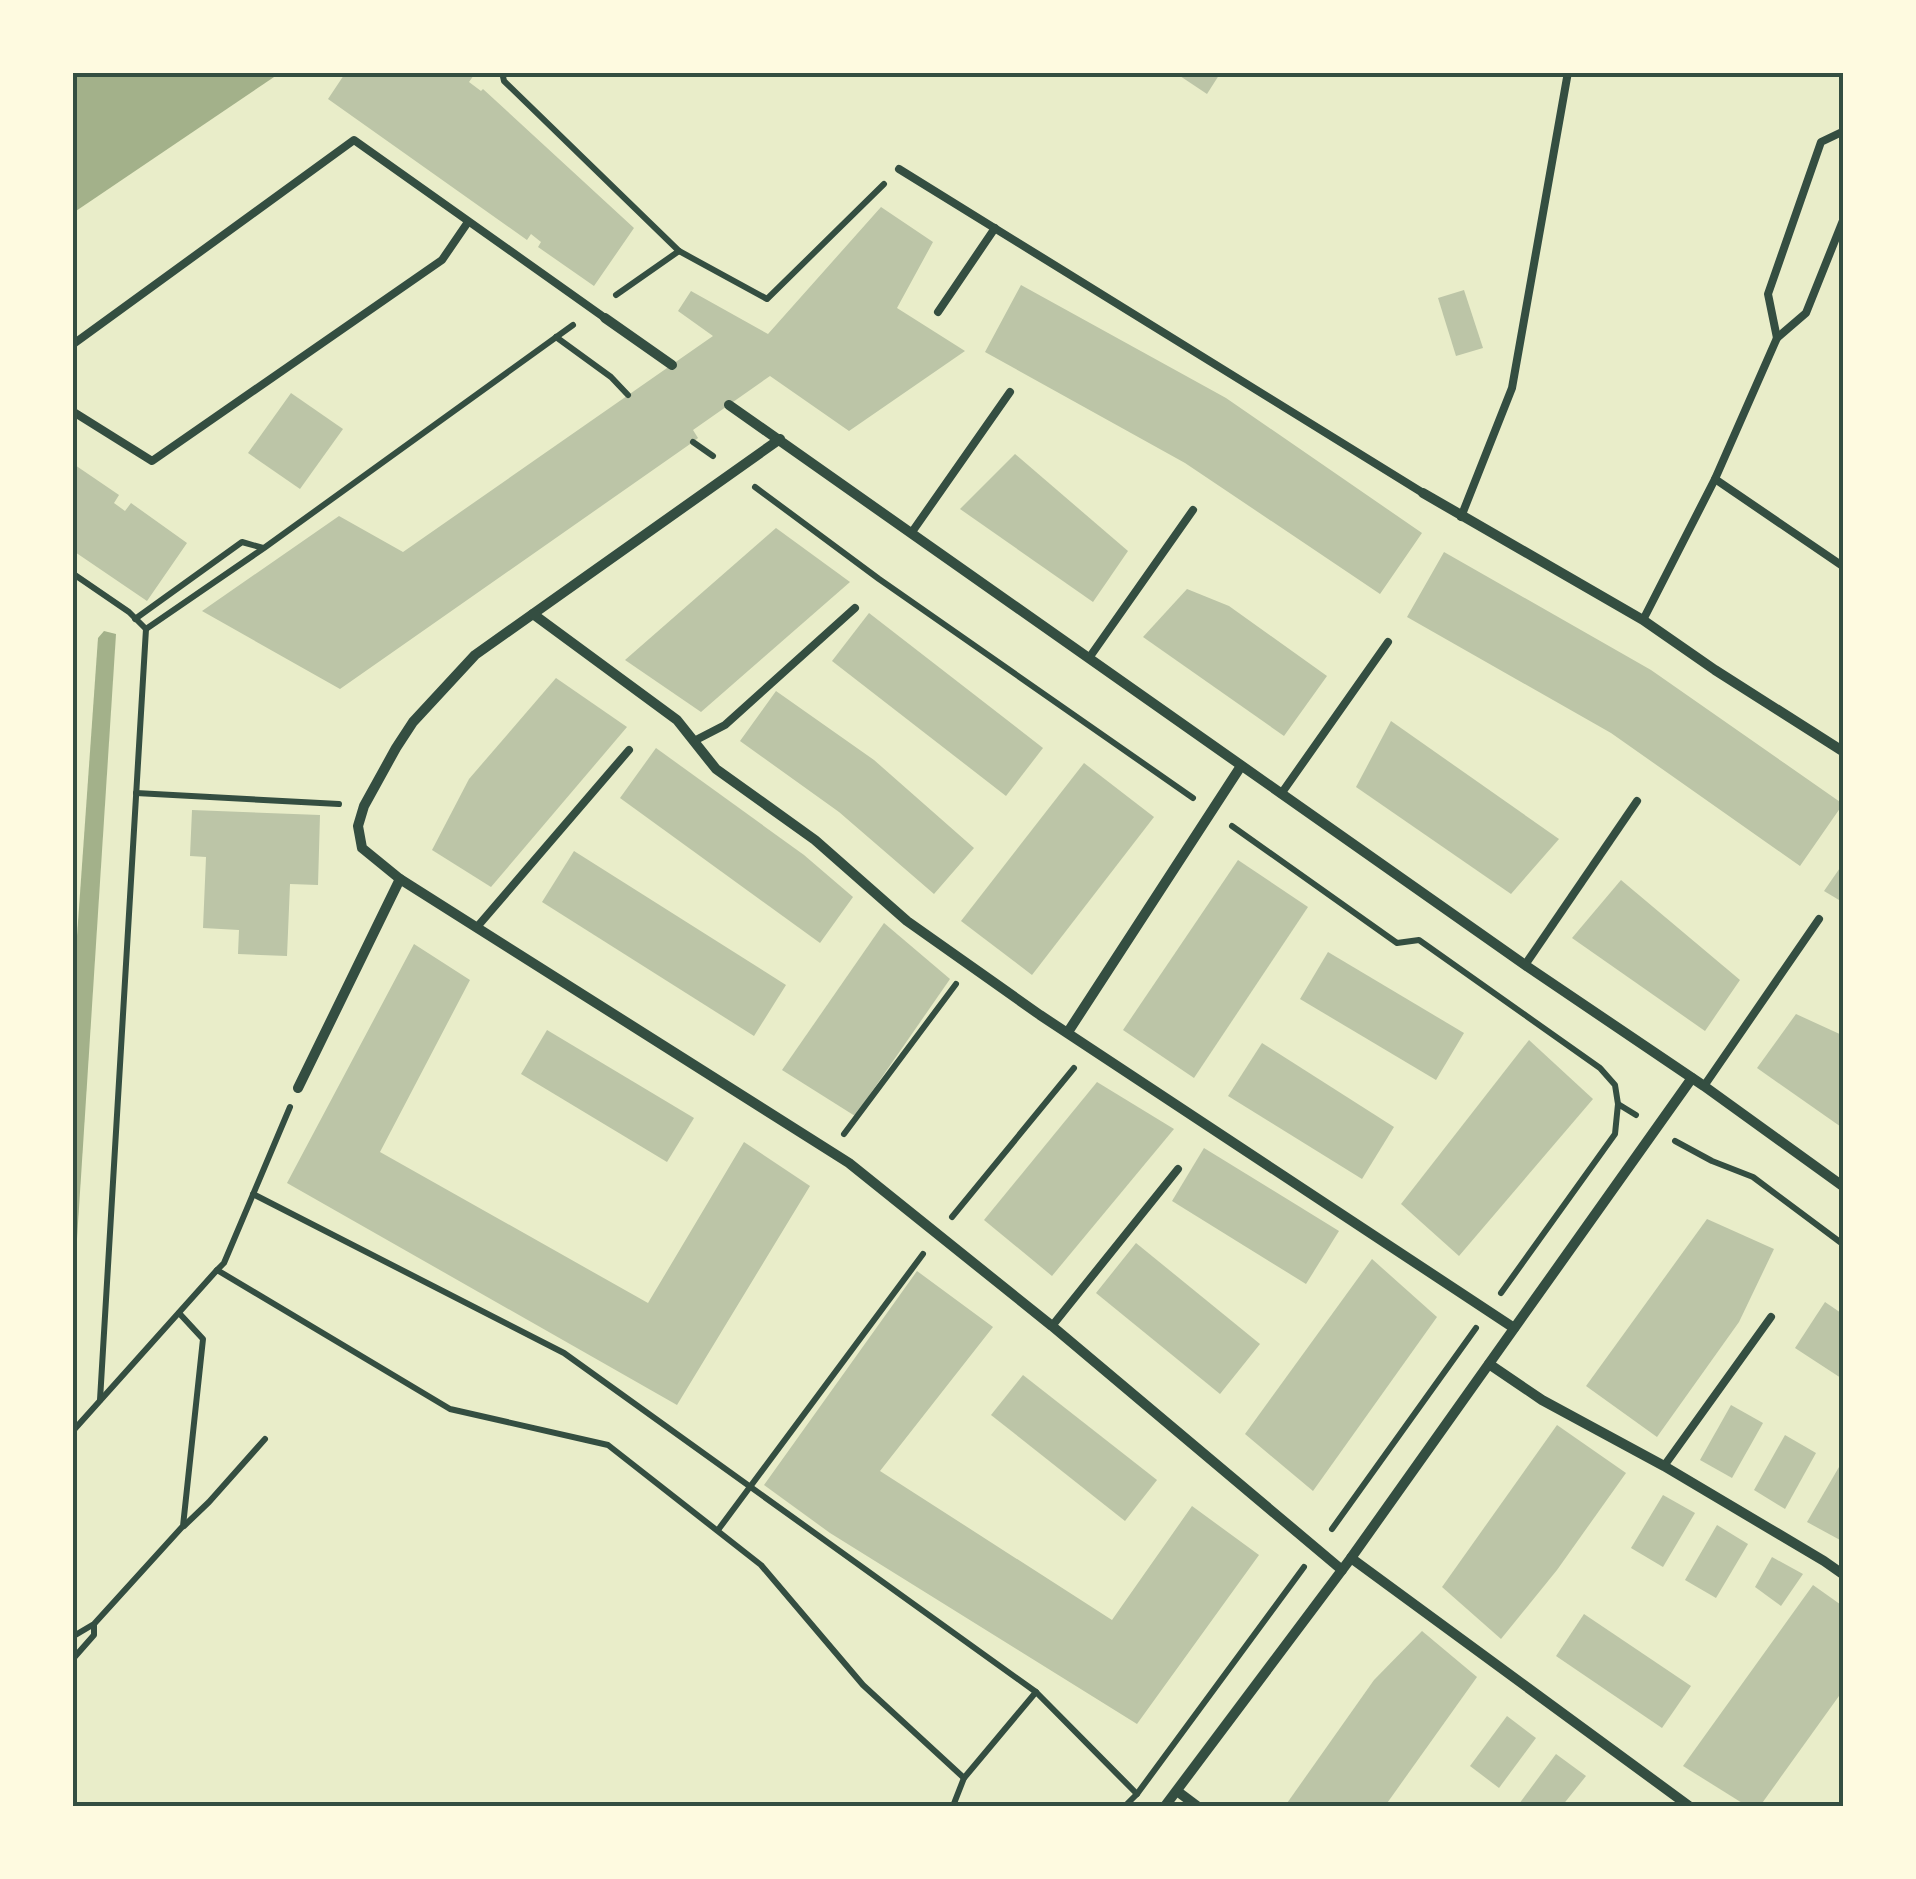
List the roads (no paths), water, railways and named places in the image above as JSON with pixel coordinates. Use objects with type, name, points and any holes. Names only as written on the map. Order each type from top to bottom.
[{"type":"street","points":[[605,318],[672,365]]},
{"type":"street","points":[[729,405],[1844,1187]]},
{"type":"street","points":[[780,440],[476,655],[414,722],[396,748],[364,806],[358,826],[362,848],[400,878],[832,1152],[1052,1326],[1342,1570]]},
{"type":"street","points":[[1422,493],[1643,620],[1844,752]]},
{"type":"street","points":[[532,614],[677,720],[716,769],[814,840],[908,921],[1514,1328]]},
{"type":"street","points":[[1068,1032],[1241,766]]},
{"type":"street","points":[[298,1088],[400,878]]},
{"type":"street","points":[[1164,1806],[1351,1558],[1692,1078]]},
{"type":"street","points":[[1489,1364],[1542,1400],[1664,1466],[1844,1576]]},
{"type":"street","points":[[1351,1558],[1689,1806]]},
{"type":"street","points":[[1177,1792],[1196,1806]]},
{"type":"lane","points":[[1461,517],[1512,388],[1568,72]]},
{"type":"lane","points":[[1777,338],[1768,294],[1822,142],[1844,131]]},
{"type":"lane","points":[[72,345],[354,140],[605,318]]},
{"type":"lane","points":[[899,169],[1422,493]]},
{"type":"lane","points":[[1643,620],[1715,479],[1777,338],[1806,313],[1844,218]]},
{"type":"lane","points":[[72,411],[152,461],[442,260],[468,222]]},
{"type":"lane","points":[[938,312],[994,228]]},
{"type":"lane","points":[[912,532],[1010,392]]},
{"type":"lane","points":[[1715,479],[1844,567]]},
{"type":"lane","points":[[1090,658],[1193,510]]},
{"type":"lane","points":[[694,741],[725,725],[855,608]]},
{"type":"lane","points":[[1281,794],[1388,642]]},
{"type":"lane","points":[[477,927],[629,750]]},
{"type":"lane","points":[[1525,965],[1637,801]]},
{"type":"lane","points":[[1704,1086],[1819,920]]},
{"type":"lane","points":[[1052,1326],[1178,1169]]},
{"type":"lane","points":[[1664,1466],[1772,1316]]}]
